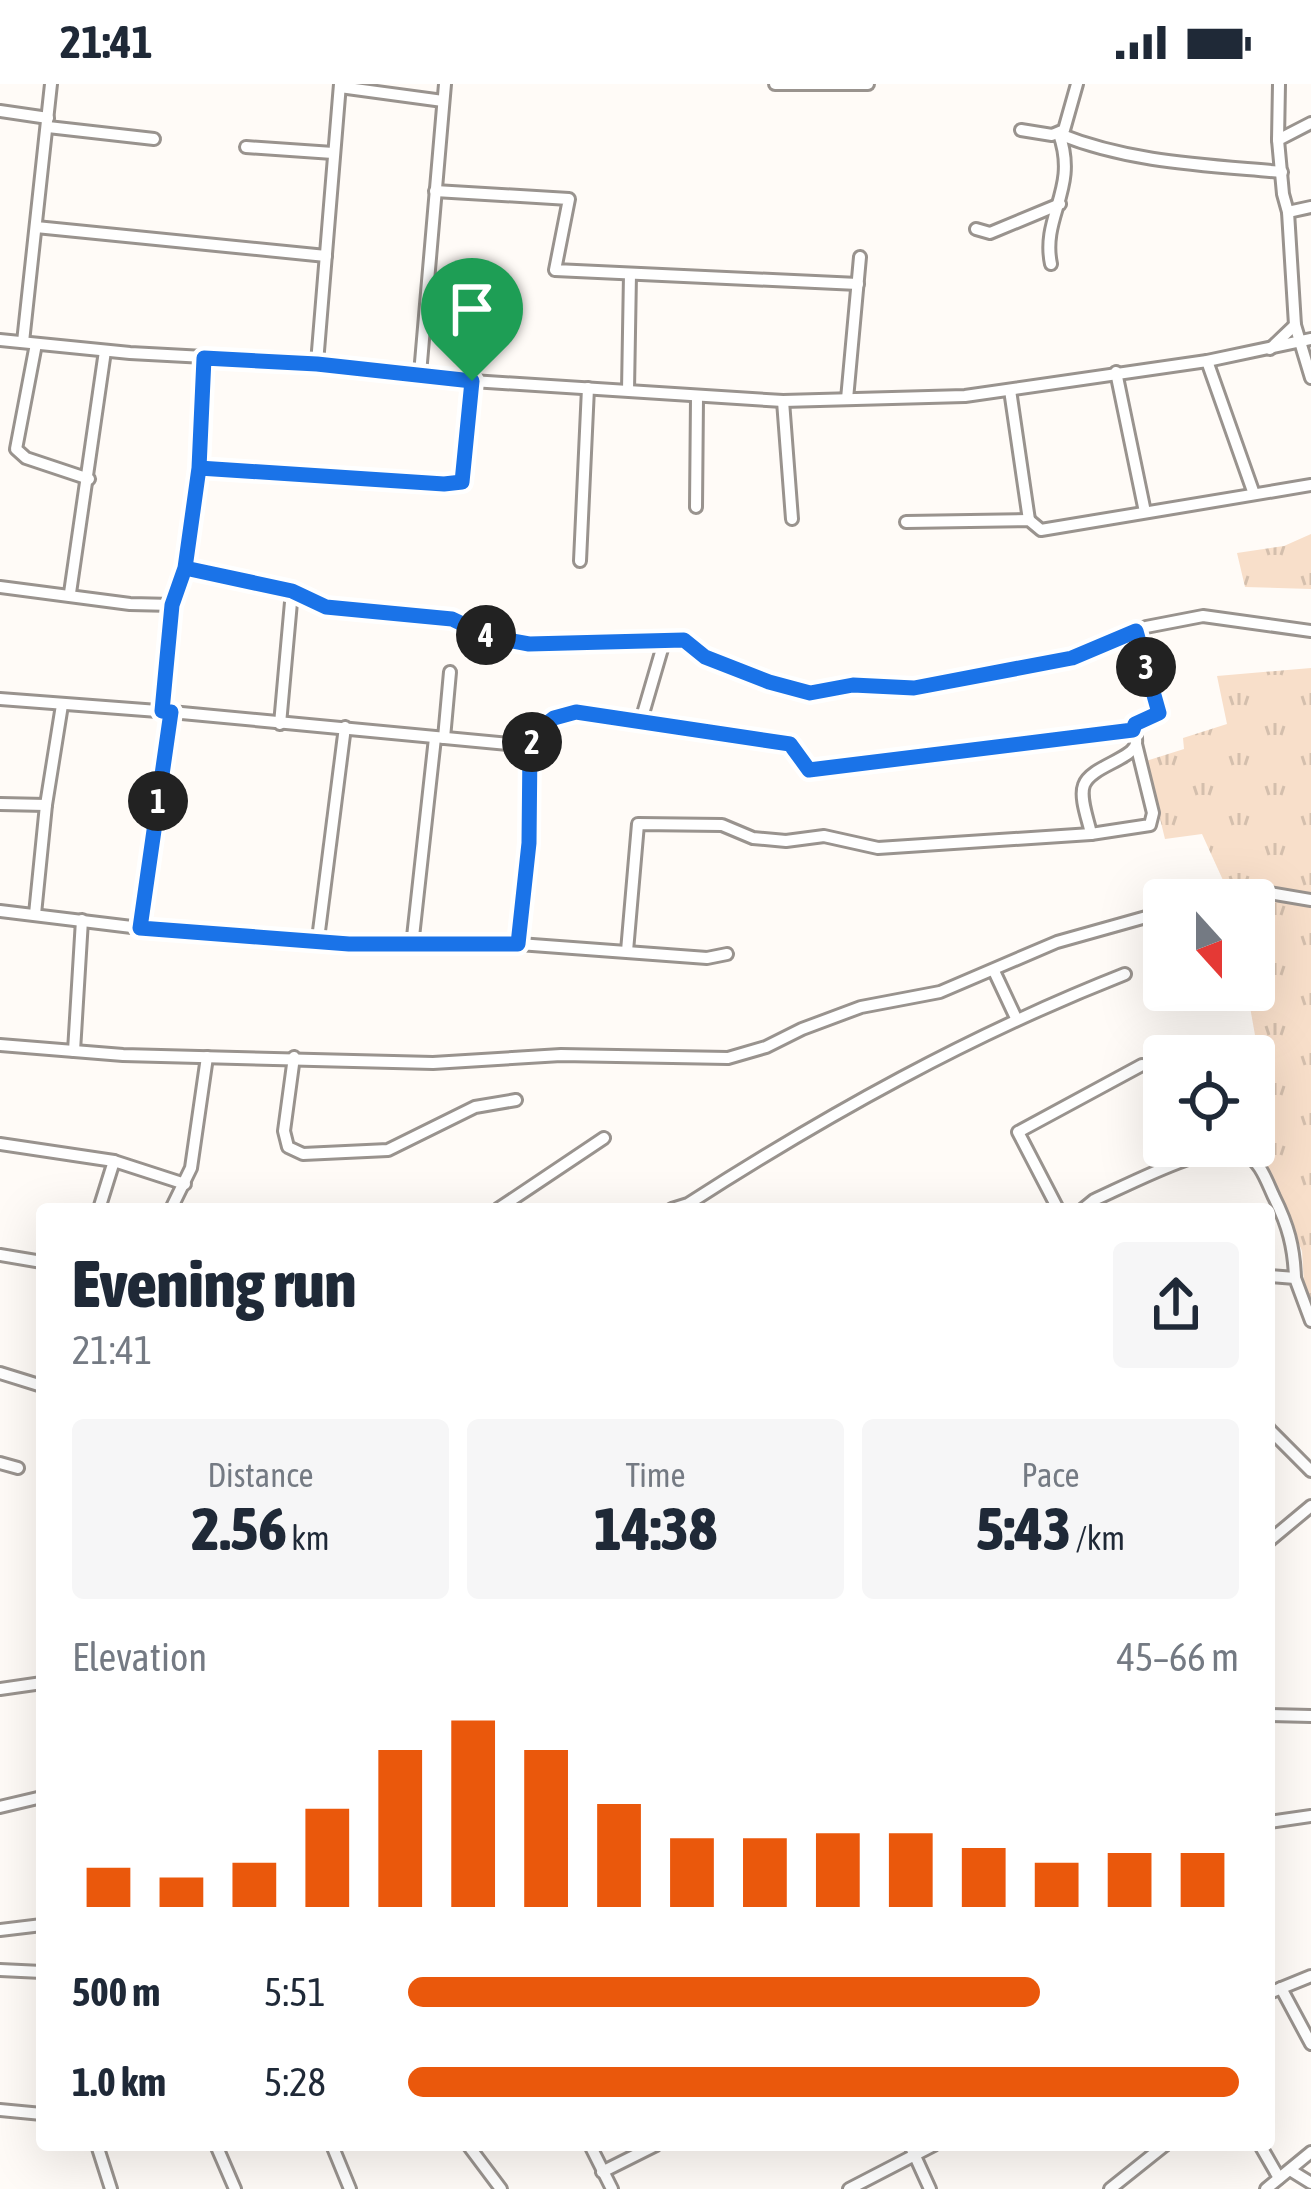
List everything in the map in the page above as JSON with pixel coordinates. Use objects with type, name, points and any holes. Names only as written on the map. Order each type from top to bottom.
[{"type":"street","points":[[51,84],[16,449],[26,458],[89,479]]},
{"type":"street","points":[[420,374],[446,84]]},
{"type":"street","points":[[776,84],[868,84]]},
{"type":"street","points":[[1059,134],[1068,124],[1077,84]]},
{"type":"street","points":[[1279,84],[1278,140],[1288,212],[1294,325],[1306,340],[1311,378]]},
{"type":"street","points":[[317,364],[340,86],[443,101]]},
{"type":"street","points":[[0,111],[154,139]]},
{"type":"street","points":[[1278,140],[1311,123]]},
{"type":"street","points":[[1021,130],[1059,134],[1101,151],[1165,162],[1282,172]]},
{"type":"street","points":[[1051,264],[1049,235],[1067,166],[1059,134]]},
{"type":"street","points":[[246,147],[333,153]]},
{"type":"street","points":[[435,190],[569,199],[555,270],[858,284]]},
{"type":"street","points":[[976,229],[990,233],[1060,205]]},
{"type":"street","points":[[1288,212],[1311,207]]},
{"type":"street","points":[[36,227],[326,256]]},
{"type":"street","points":[[847,399],[860,257]]},
{"type":"street","points":[[628,390],[629,274]]},
{"type":"street","points":[[1270,350],[1294,325]]},
{"type":"street","points":[[0,340],[472,381],[783,401],[965,396],[1207,361],[1306,340]]},
{"type":"street","points":[[70,593],[106,351]]},
{"type":"street","points":[[140,928],[166,712],[172,605],[185,568],[199,468],[204,358]]},
{"type":"street","points":[[1207,361],[1253,494]]},
{"type":"street","points":[[1116,372],[1145,512]]},
{"type":"street","points":[[199,468],[462,482],[472,381]]},
{"type":"street","points":[[580,561],[588,388]]},
{"type":"street","points":[[1010,390],[1029,520]]},
{"type":"street","points":[[696,507],[697,398]]},
{"type":"street","points":[[783,401],[791,519]]},
{"type":"street","points":[[906,522],[1029,520],[1041,530],[1311,485]]},
{"type":"street","points":[[185,568],[292,591],[326,607],[452,619],[490,637],[529,644],[684,640],[705,657],[810,693],[853,685],[914,688],[1072,658],[1136,631],[1203,616],[1311,631]]},
{"type":"street","points":[[0,587],[172,605]]},
{"type":"street","points":[[280,724],[292,591]]},
{"type":"street","points":[[1091,834],[1085,782],[1132,752],[1135,724],[1159,713],[1136,631]]},
{"type":"street","points":[[640,724],[664,642]]},
{"type":"street","points":[[412,946],[450,672]]},
{"type":"street","points":[[0,699],[530,746]]},
{"type":"street","points":[[35,914],[62,705]]},
{"type":"street","points":[[518,944],[529,843],[530,746],[554,718],[576,712],[790,744],[809,770],[1135,737]]},
{"type":"street","points":[[318,939],[344,727]]},
{"type":"street","points":[[628,951],[638,824],[722,825],[753,838],[786,841],[824,836],[878,848],[1091,834],[1150,825],[1153,813],[1135,737]]},
{"type":"street","points":[[0,804],[46,805]]},
{"type":"street","points":[[1275,894],[1311,900]]},
{"type":"street","points":[[0,910],[140,928],[412,946],[518,944],[707,958],[728,954]]},
{"type":"street","points":[[0,1046],[433,1063],[561,1055],[728,1058],[861,1007],[940,992],[1057,942],[1143,918]]},
{"type":"street","points":[[74,1051],[82,920]]},
{"type":"street","points":[[994,971],[1016,1018]]},
{"type":"street","points":[[695,1203],[850,1102],[1016,1018],[1125,974]]},
{"type":"street","points":[[174,1203],[196,1144],[207,1057]]},
{"type":"street","points":[[294,1057],[284,1131],[289,1148],[303,1154],[388,1150],[475,1107],[516,1100]]},
{"type":"street","points":[[1055,1203],[1018,1132],[1142,1064]]},
{"type":"street","points":[[507,1203],[604,1138]]},
{"type":"street","points":[[0,1144],[114,1161],[185,1184]]},
{"type":"street","points":[[1090,1203],[1193,1159],[1225,1148],[1240,1150],[1258,1163],[1290,1229],[1295,1278],[1311,1321]]},
{"type":"street","points":[[100,1203],[114,1161]]},
{"type":"street","points":[[0,1255],[36,1261]]},
{"type":"street","points":[[1275,1276],[1295,1278]]},
{"type":"street","points":[[0,1372],[36,1383]]},
{"type":"street","points":[[1275,1435],[1311,1471]]},
{"type":"street","points":[[0,1463],[18,1468]]},
{"type":"street","points":[[1275,1536],[1311,1506]]},
{"type":"street","points":[[0,1689],[36,1684]]},
{"type":"street","points":[[1275,1715],[1311,1716]]},
{"type":"street","points":[[0,1807],[36,1798]]},
{"type":"street","points":[[1275,1821],[1311,1816]]},
{"type":"street","points":[[0,1930],[36,1926]]},
{"type":"street","points":[[0,1970],[36,1972]]},
{"type":"street","points":[[1311,1976],[1275,1991],[1311,2044]]},
{"type":"street","points":[[0,2110],[36,2113]]},
{"type":"street","points":[[99,2151],[111,2189]]},
{"type":"street","points":[[219,2151],[236,2189]]},
{"type":"street","points":[[334,2151],[350,2189]]},
{"type":"street","points":[[472,2151],[501,2189]]},
{"type":"street","points":[[593,2151],[612,2189]]},
{"type":"street","points":[[602,2172],[644,2151]]},
{"type":"street","points":[[848,2189],[910,2151]]},
{"type":"street","points":[[912,2151],[930,2189]]},
{"type":"street","points":[[1110,2189],[1158,2151]]},
{"type":"street","points":[[1265,2151],[1284,2174],[1311,2182]]},
{"type":"street","points":[[1266,2189],[1311,2152]]},
{"type":"green space","points":[[1311,534],[1311,589],[1245,587],[1237,553],[1284,546]]},
{"type":"green space","points":[[1311,668],[1311,1304],[1304,1285],[1302,1251],[1266,1167],[1275,1167],[1275,1035],[1255,1035],[1251,1011],[1275,1011],[1275,879],[1222,879],[1202,834],[1165,839],[1146,761],[1184,749],[1183,738],[1227,724],[1217,676]]},
{"type":"route","points":[[472,381],[317,364],[204,358],[199,468],[185,568],[292,591],[326,607],[452,619],[490,637],[529,644],[684,640],[705,657],[810,693],[853,685],[914,688],[1072,658],[1136,631],[1159,713],[1135,724],[1133,730],[809,770],[790,744],[576,712],[554,718],[530,746],[529,843],[518,944],[349,944],[140,928],[171,712],[162,711],[172,605],[185,568],[199,468],[462,482],[472,381]]}]
